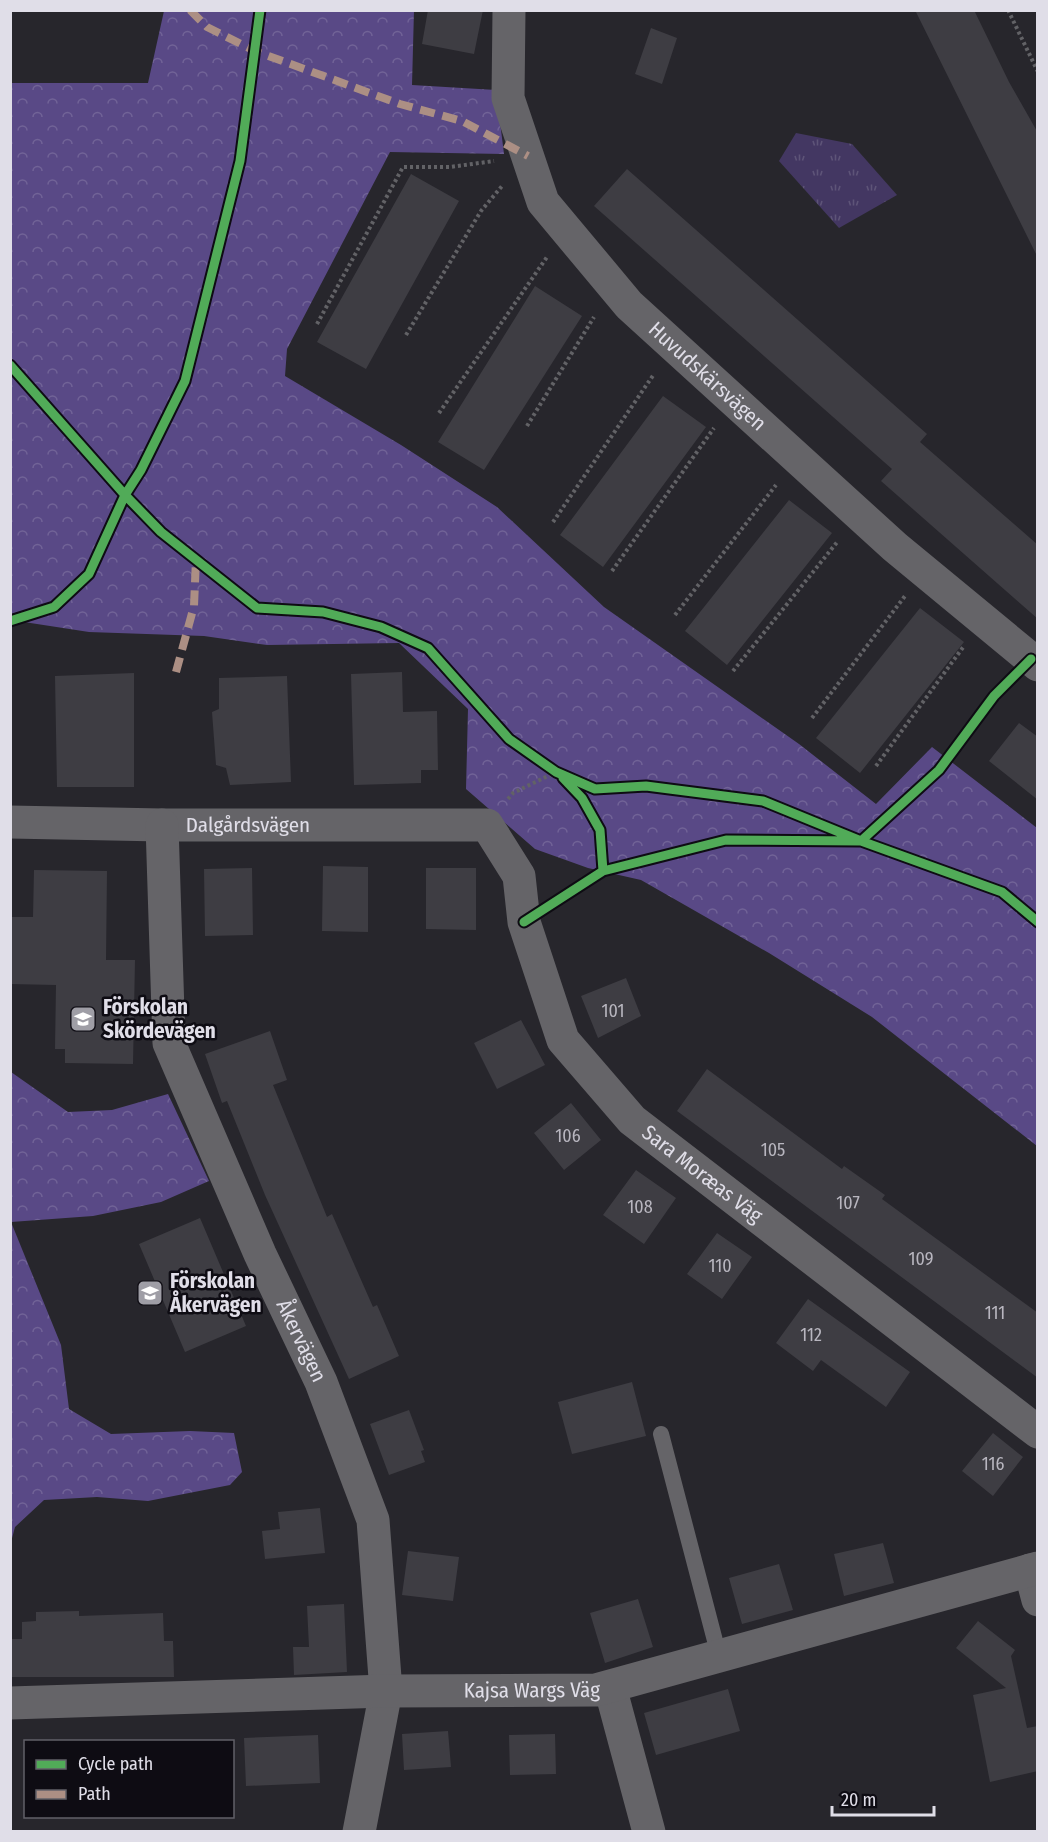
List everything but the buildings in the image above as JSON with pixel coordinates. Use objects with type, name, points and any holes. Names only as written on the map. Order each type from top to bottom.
[{"type":"street","name":"Huvudskärsvägen","points":[[509,10],[508,98],[543,202],[629,304],[923,572],[984,619],[1038,665]]},
{"type":"street","name":"Dalgårdsvägen","points":[[10,822],[162,825],[487,825]]},
{"type":"street","name":"Åkervägen","points":[[162,825],[169,1043],[260,1254],[321,1382],[373,1520],[386,1691],[359,1832]]},
{"type":"street","name":"Sara Moræas Väg","points":[[487,825],[519,876],[524,922],[562,1040],[632,1120],[1038,1432]]},
{"type":"street","name":"Kajsa Wargs Väg","points":[[10,1703],[386,1691],[596,1690],[719,1656],[1035,1579]]},
{"type":"street","points":[[610,1687],[649,1832]]},
{"type":"lane","points":[[661,1434],[719,1656]]},
{"type":"path","points":[[1008,10],[1038,72]]},
{"type":"path","points":[[317,324],[403,167],[450,167],[528,156]]},
{"type":"path","points":[[406,335],[481,211],[528,156]]},
{"type":"path","points":[[439,413],[566,230]]},
{"type":"path","points":[[527,426],[613,285]]},
{"type":"path","points":[[553,522],[674,346]]},
{"type":"path","points":[[612,571],[734,400]]},
{"type":"path","points":[[675,615],[797,458]]},
{"type":"path","points":[[734,671],[859,514]]},
{"type":"path","points":[[812,718],[923,572]]},
{"type":"path","points":[[876,766],[984,619]]},
{"type":"path","points":[[547,765],[562,776]]},
{"type":"path","points":[[487,825],[513,793],[562,776]]},
{"type":"green space","points":[[414,10],[412,85],[496,90],[504,154],[390,152],[287,349],[285,376],[401,445],[497,507],[604,607],[799,744],[876,804],[932,747],[1037,828],[1037,1146],[872,1017],[769,953],[641,880],[588,868],[535,849],[466,789],[468,709],[399,643],[267,645],[204,636],[89,632],[11,620],[10,83],[148,83],[164,11]]},
{"type":"green space","points":[[796,133],[852,144],[897,195],[839,228],[779,161]]},
{"type":"green space","points":[[11,1072],[68,1112],[112,1110],[168,1094],[209,1181],[161,1202],[93,1216],[11,1222]]},
{"type":"green space","points":[[11,1222],[61,1345],[69,1409],[111,1434],[190,1431],[234,1433],[242,1472],[230,1485],[148,1501],[97,1497],[44,1500],[15,1527],[11,1542]]},
{"type":"marked path","points":[[190,10],[207,27],[255,51],[400,104],[462,121],[528,156]]},
{"type":"marked path","points":[[176,672],[194,606],[196,559]]},
{"type":"cycle path","points":[[10,621],[54,607],[89,574],[125,495],[141,470],[185,381],[240,161],[260,10]]},
{"type":"cycle path","points":[[10,365],[125,495],[161,532],[257,608],[323,612],[381,627],[428,648],[509,739],[556,772],[595,789],[646,786],[763,801],[861,841],[1002,892],[1038,922]]},
{"type":"cycle path","points":[[524,922],[603,871],[726,840],[861,841],[939,770],[994,696],[1031,659]]},
{"type":"cycle path","points":[[563,778],[582,798],[600,830],[603,871]]},
{"type":"place","name":"Förskolan Skördevägen","points":[[83,1019]]},
{"type":"place","name":"Förskolan Åkervägen","points":[[150,1293]]}]
